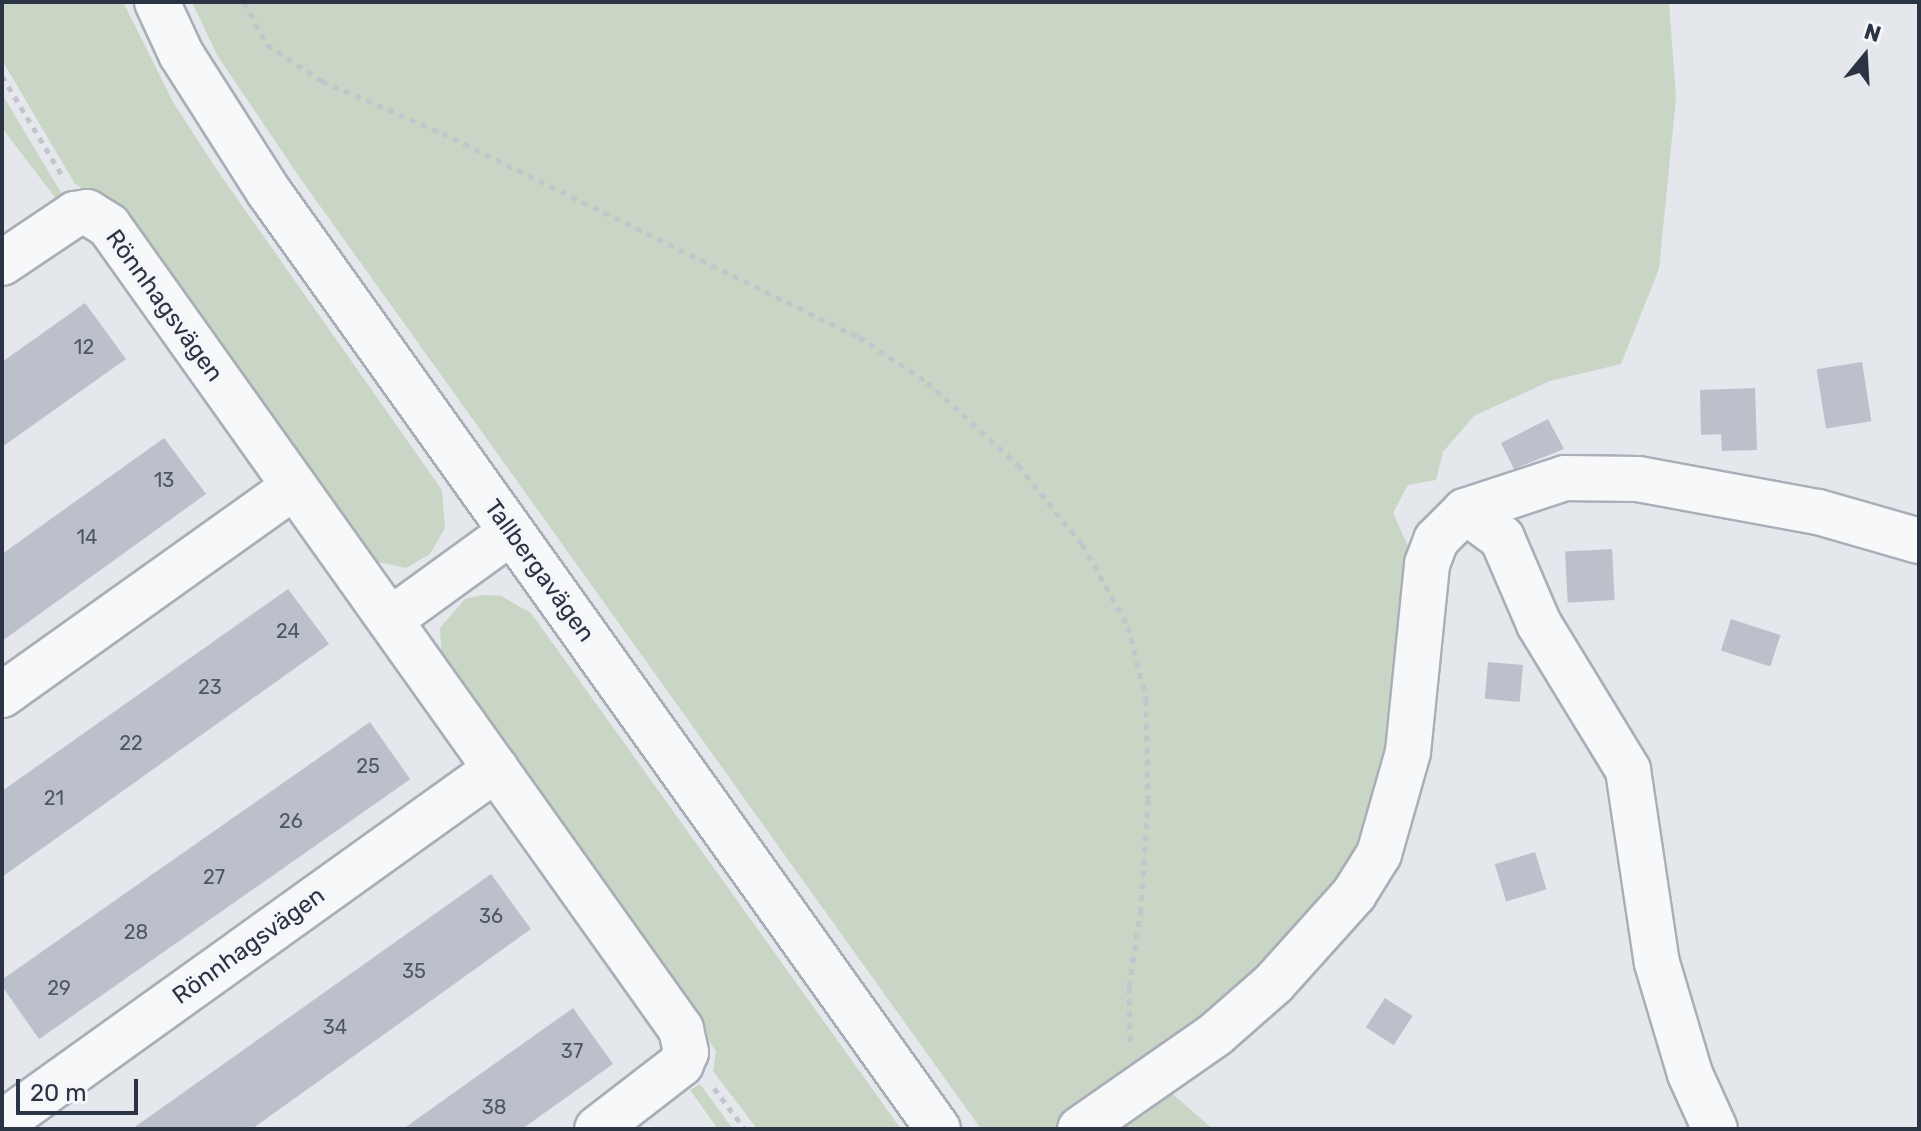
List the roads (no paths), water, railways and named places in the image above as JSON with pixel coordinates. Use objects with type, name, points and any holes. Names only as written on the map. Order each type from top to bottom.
[{"type":"street","name":"Tallbergavägen","points":[[157,2],[181,54],[269,192],[938,1129]]},
{"type":"street","name":"Rönnhagsvägen","points":[[2,263],[64,219],[87,212],[109,226],[496,769],[685,1042],[686,1052],[673,1073],[597,1129]]},
{"type":"street","points":[[1080,1129],[1139,1089],[1274,983],[1354,894],[1379,854],[1408,752],[1427,564],[1436,540],[1465,511],[1565,478],[1638,479],[1818,512],[1919,541]]},
{"type":"street","points":[[2,695],[294,487]]},
{"type":"street","points":[[1465,511],[1502,538],[1539,624],[1628,770],[1657,963],[1690,1074],[1715,1129]]},
{"type":"street","points":[[390,620],[511,532]]},
{"type":"street","name":"Rönnhagsvägen","points":[[2,1123],[496,769]]}]
